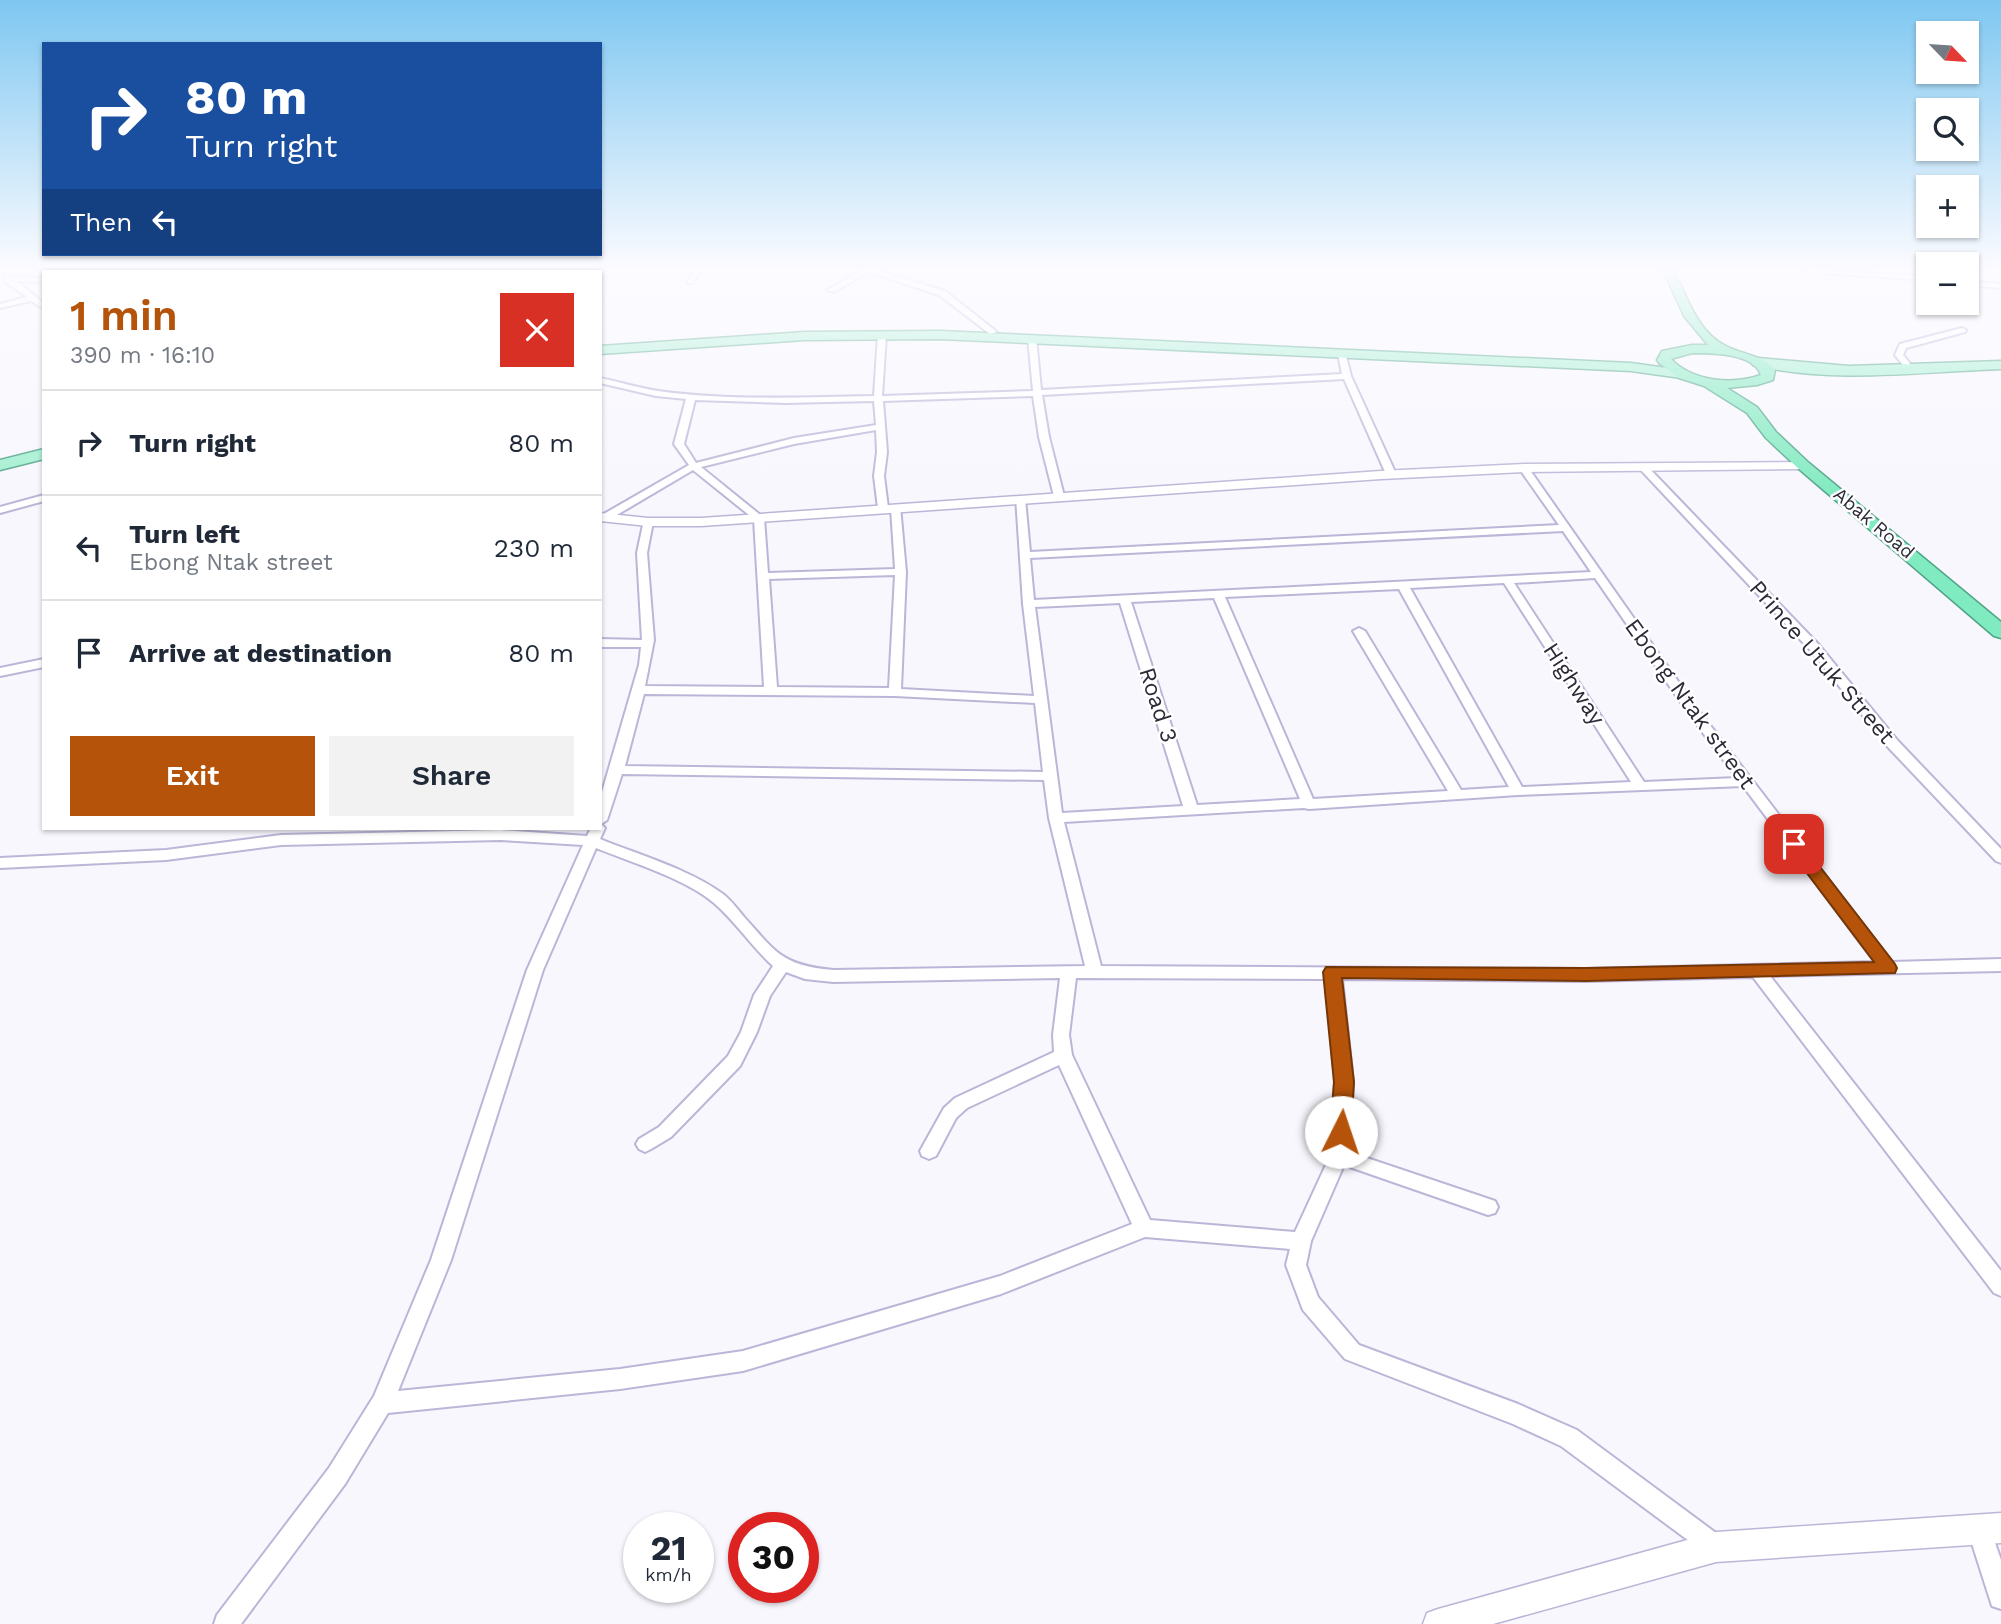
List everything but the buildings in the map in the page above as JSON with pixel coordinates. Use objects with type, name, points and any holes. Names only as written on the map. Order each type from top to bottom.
[{"type":"highway","points":[[1708,382],[1748,384],[1768,377],[1768,370],[1758,362],[1715,346]]},
{"type":"highway","points":[[1725,351],[1692,348],[1667,354],[1664,360],[1668,367],[1681,374],[1708,382],[1757,410]]},
{"type":"highway","points":[[1748,384],[1743,395],[1757,410]]},
{"type":"highway","name":"Abak Road","points":[[1757,410],[1771,435],[1804,466],[2001,632]]},
{"type":"highway","name":"Abak Road","points":[[1757,410],[1797,450],[2001,621]]},
{"type":"main road","points":[[602,348],[625,346]]},
{"type":"main road","points":[[602,348],[637,346]]},
{"type":"main road","points":[[1183,346],[1631,367],[1681,374]]},
{"type":"main road","points":[[1268,346],[1552,360],[1664,360]]},
{"type":"main road","points":[[1758,362],[1796,367],[1889,370],[1909,367],[2001,367]]},
{"type":"main road","points":[[1768,377],[2001,367]]},
{"type":"main road","points":[[0,459],[42,449]]},
{"type":"main road","points":[[0,465],[42,454]]},
{"type":"street","points":[[881,346],[878,398],[882,452],[879,476],[889,508],[901,572],[895,692]]},
{"type":"street","points":[[1032,346],[1035,393],[1044,444],[1059,496]]},
{"type":"street","points":[[1904,346],[1899,355],[1909,367]]},
{"type":"street","points":[[1342,354],[1347,376],[1391,474]]},
{"type":"street","points":[[602,380],[656,393],[691,397],[785,400],[1035,393],[1347,376]]},
{"type":"street","points":[[691,397],[679,444],[694,466],[759,518],[771,692]]},
{"type":"street","points":[[603,517],[694,466],[794,441],[880,427]]},
{"type":"street","name":"Prince Utuk Street","points":[[1642,466],[1815,648],[1893,744],[2001,858]]},
{"type":"street","points":[[603,517],[648,522],[759,518],[1391,474],[1524,468],[1804,466]]},
{"type":"street","name":"Ebong Ntak street","points":[[1524,468],[1692,710],[1888,968]]},
{"type":"street","points":[[0,509],[42,498]]},
{"type":"street","points":[[1020,499],[1029,604],[1056,818],[1094,972]]},
{"type":"street","points":[[602,814],[639,690],[648,645],[642,553],[648,522]]},
{"type":"street","points":[[1025,555],[1566,528]]},
{"type":"street","points":[[764,576],[901,572]]},
{"type":"street","points":[[1029,604],[1599,575]]},
{"type":"street","name":"Highway","points":[[1507,580],[1641,787]]},
{"type":"street","points":[[1403,586],[1518,791]]},
{"type":"street","points":[[1218,595],[1309,805]]},
{"type":"street","name":"Road 3","points":[[1125,599],[1192,811]]},
{"type":"street","points":[[1359,631],[1457,795]]},
{"type":"street","points":[[602,643],[648,645]]},
{"type":"street","points":[[0,672],[42,663]]},
{"type":"street","points":[[639,690],[895,692],[1041,700]]},
{"type":"street","points":[[617,770],[1051,776]]},
{"type":"street","points":[[1056,818],[1518,791],[1747,782]]},
{"type":"street","points":[[0,863],[166,855],[280,834],[596,834],[719,899],[782,965],[805,973],[833,976],[1094,972],[1586,975],[2001,965]]},
{"type":"street","points":[[226,1624],[337,1476],[382,1403],[441,1260],[535,970],[596,834]]},
{"type":"street","points":[[645,1144],[665,1132],[734,1061],[749,1032],[762,995],[782,965]]},
{"type":"street","points":[[1332,972],[1344,1082],[1339,1156],[1301,1241],[1296,1265],[1310,1303],[1352,1352],[1518,1415],[1570,1438],[1716,1547]]},
{"type":"street","points":[[1758,972],[2001,1287]]},
{"type":"street","points":[[1069,973],[1061,1034],[1063,1055],[1144,1228]]},
{"type":"street","points":[[929,1151],[950,1113],[961,1102],[1063,1055]]},
{"type":"street","points":[[1339,1156],[1488,1207]]},
{"type":"street","points":[[382,1403],[620,1379],[743,1361],[1001,1285],[1144,1228],[1301,1241]]},
{"type":"street","points":[[1438,1624],[1716,1547],[1990,1529],[2001,1597]]},
{"type":"route","points":[[1341,1132],[1344,1082],[1332,972],[1586,975],[1888,968],[1794,844]]}]
